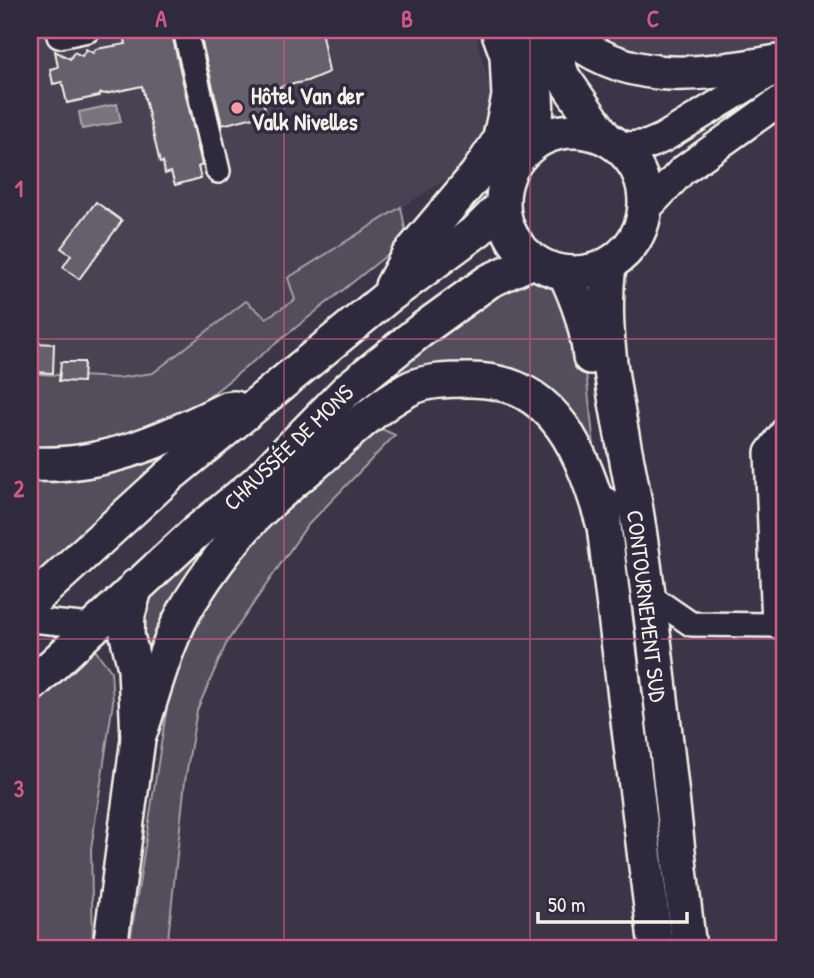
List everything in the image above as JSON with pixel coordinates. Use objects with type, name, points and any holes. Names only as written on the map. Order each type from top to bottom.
[{"type":"highway","points":[[386,298],[408,256],[477,174],[499,141],[509,97],[507,55],[498,30]]},
{"type":"highway","points":[[518,30],[537,88],[537,124],[532,143]]},
{"type":"highway","points":[[547,30],[563,77],[612,142],[638,169],[646,209],[635,239],[624,253],[609,264],[587,272],[565,273],[548,269],[533,261],[517,247],[506,228],[502,206],[503,188],[518,156],[532,143],[554,132],[579,130],[612,142]]},
{"type":"highway","points":[[561,30],[598,57],[651,73],[687,75],[784,63]]},
{"type":"highway","name":"CHAUSSÉE DE MONS","points":[[30,603],[169,477],[254,405],[386,298],[478,230],[502,206]]},
{"type":"highway","name":"CHAUSSÉE DE MONS","points":[[30,686],[136,586],[257,483],[349,388],[489,281],[533,261]]},
{"type":"highway","name":"CONTOURNEMENT SUD","points":[[609,264],[605,305],[616,401],[637,516],[689,948]]},
{"type":"highway","name":"CONTOURNEMENT SUD","points":[[565,273],[581,307],[587,332],[604,472],[604,526],[656,948]]},
{"type":"highway","points":[[138,740],[173,639],[190,602],[221,558],[256,515],[377,409],[409,389],[445,380],[485,380],[519,390],[549,409],[566,429],[589,476],[604,526]]},
{"type":"highway","points":[[30,464],[86,462],[141,448],[175,435],[226,409],[254,405]]},
{"type":"highway","points":[[110,948],[138,740],[135,668],[127,635],[128,614],[136,586]]},
{"type":"main road","points":[[612,142],[648,145],[784,63]]},
{"type":"main road","points":[[646,209],[682,171],[784,98]]},
{"type":"lane","points":[[59,36],[88,30]]},
{"type":"lane","points":[[185,30],[218,171]]},
{"type":"lane","points":[[654,656],[672,635],[691,624],[779,627],[767,452],[784,429]]},
{"type":"lane","points":[[646,593],[691,624]]},
{"type":"lane","points":[[30,620],[92,626]]},
{"type":"shaded area","points":[[30,30],[474,30],[496,108],[487,138],[467,166],[289,278],[295,300],[266,318],[246,302],[153,373],[118,378],[39,374],[30,344],[30,182],[36,179],[30,168]]},
{"type":"shaded area","points":[[577,30],[784,30],[784,41],[764,50],[669,57],[613,50]]},
{"type":"shaded area","points":[[117,104],[121,122],[82,129],[79,112]]},
{"type":"shaded area","points":[[401,207],[407,239],[196,407],[147,429],[88,444],[30,448],[31,341],[39,374],[118,378],[153,373],[246,301],[266,318],[295,300],[288,278]]},
{"type":"shaded area","points":[[524,279],[547,280],[567,297],[585,364],[595,455],[568,419],[457,370],[268,495],[152,672],[137,613],[149,588],[365,392],[448,323]]},
{"type":"shaded area","points":[[373,425],[395,435],[306,527],[227,642],[197,710],[185,781],[167,948],[129,948],[170,687],[203,612],[254,541],[315,478]]},
{"type":"shaded area","points":[[152,460],[158,465],[30,580],[30,476]]},
{"type":"shaded area","points":[[92,646],[111,671],[113,702],[91,849],[93,948],[30,948],[30,706]]},
{"type":"building","points":[[123,30],[171,30],[202,165],[198,167],[201,178],[175,185],[171,172],[165,174],[142,86],[101,93],[99,96],[67,103],[62,82],[53,84],[50,69],[58,67],[55,51],[70,59],[74,52],[82,56],[86,49],[93,53],[96,49],[126,44]]},
{"type":"building","points":[[199,30],[321,30],[329,72],[307,81],[261,91],[266,114],[222,125]]},
{"type":"building","points":[[96,202],[122,221],[79,279],[63,267],[71,255],[61,248]]},
{"type":"building","points":[[35,343],[54,344],[53,373],[33,372]]},
{"type":"building","points":[[61,362],[84,362],[83,382],[59,381]]},
{"type":"place","name":"Hôtel Van der Valk Nivelles","points":[[237,108]]}]
